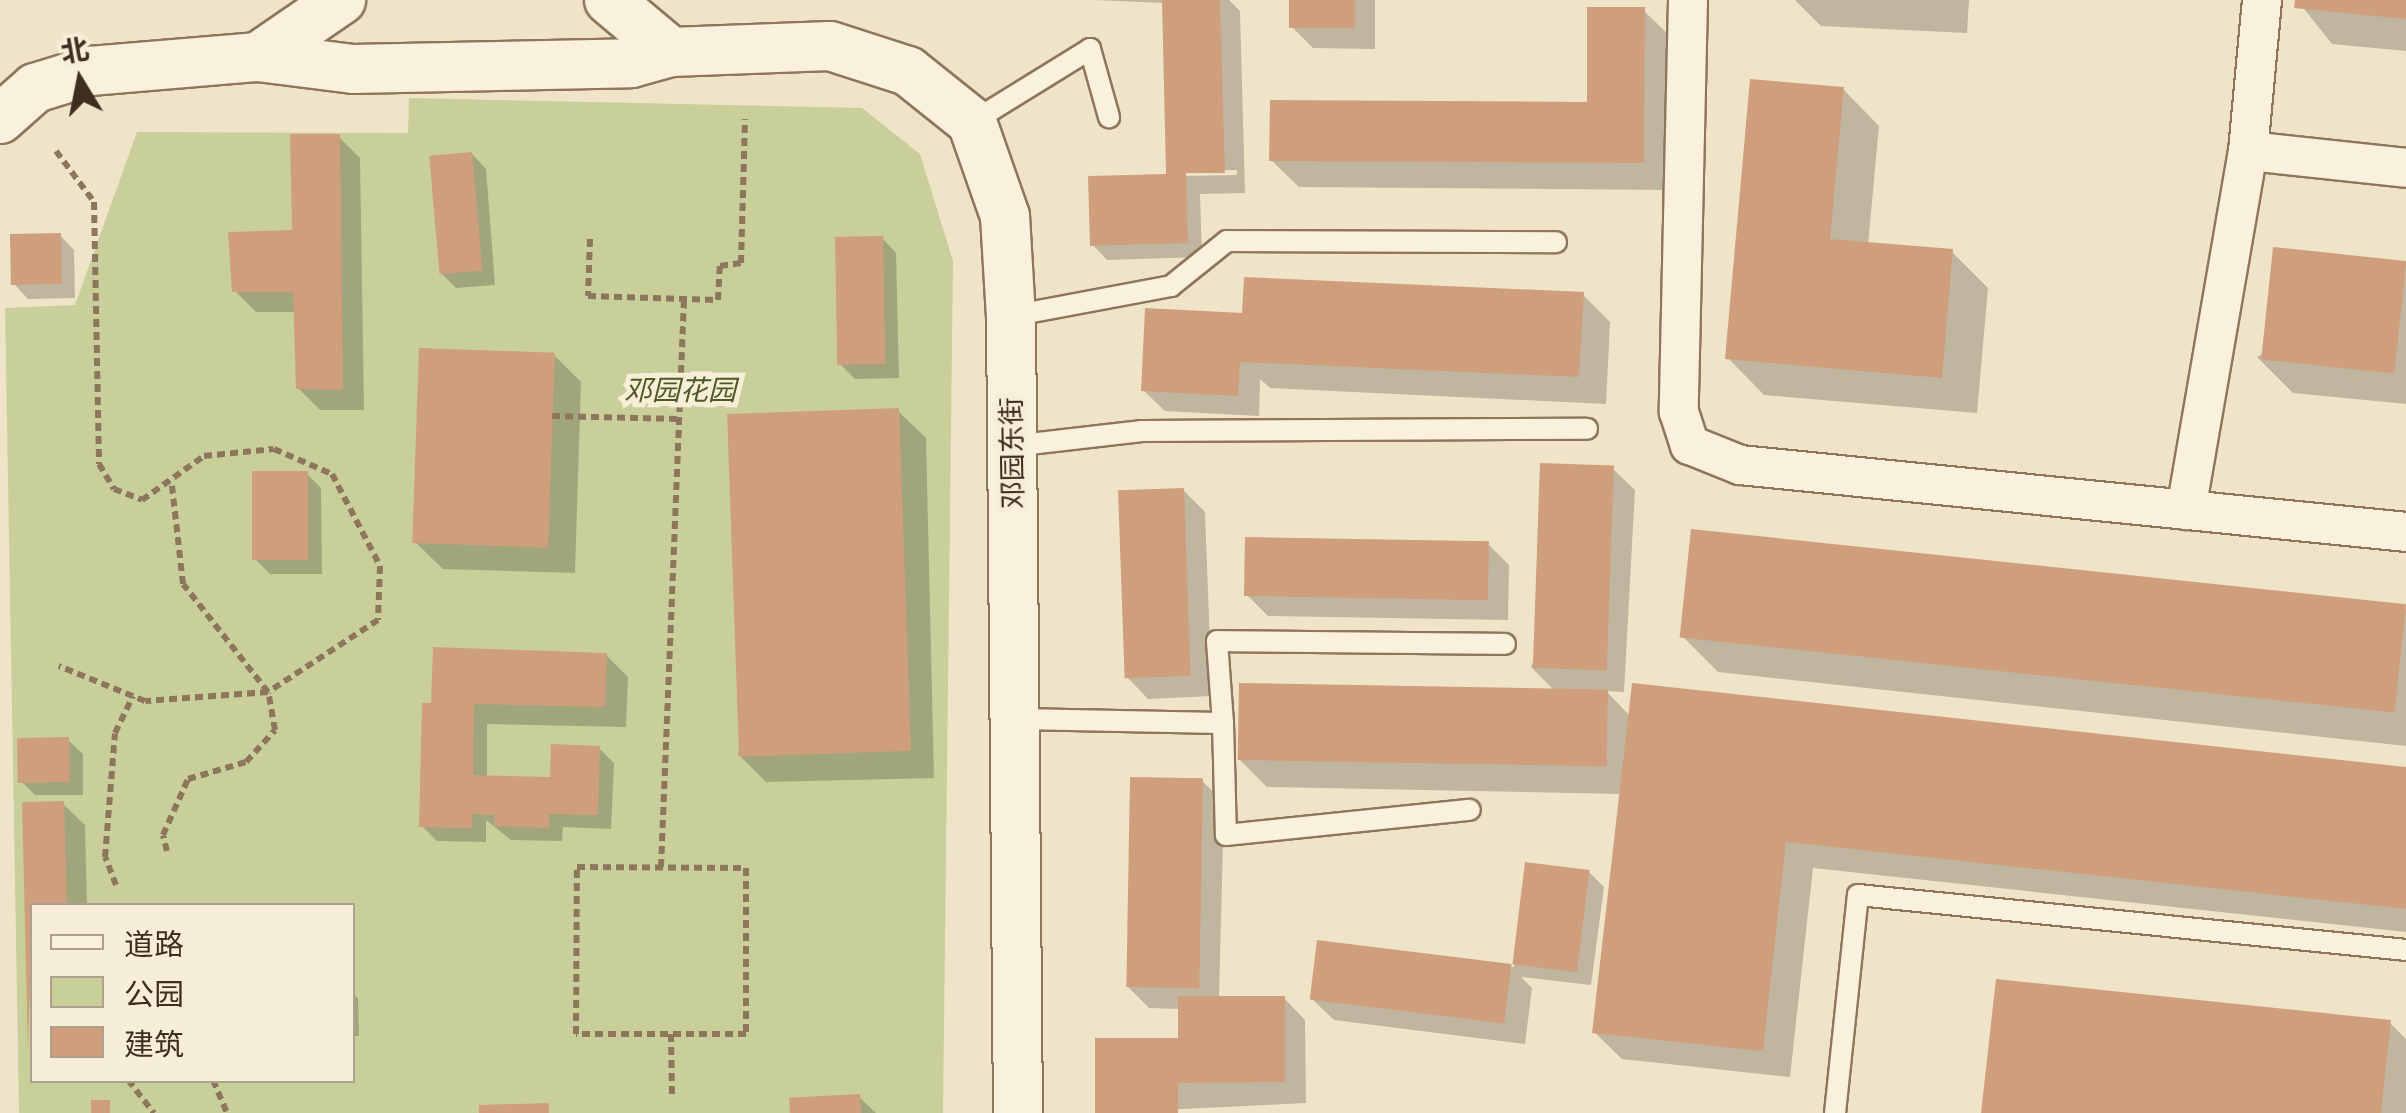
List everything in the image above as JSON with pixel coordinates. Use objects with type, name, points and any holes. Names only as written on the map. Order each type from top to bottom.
[{"type":"street","points":[[258,57],[341,0]]},
{"type":"street","points":[[608,0],[670,52]]},
{"type":"street","points":[[1688,0],[1679,412],[1690,445],[1740,465],[2406,532]]},
{"type":"street","points":[[2186,510],[2248,151],[2262,0]]},
{"type":"street","points":[[0,119],[35,88],[90,71],[258,57],[373,68],[630,63],[670,52],[830,46],[908,72],[972,122]]},
{"type":"street","name":"邓园东街","points":[[972,122],[1005,216],[1011,316],[1018,1113]]},
{"type":"street","points":[[2248,151],[2406,168]]},
{"type":"lane","points":[[972,122],[1090,49],[1108,116]]},
{"type":"lane","points":[[1011,316],[1171,286],[1227,241],[1556,242]]},
{"type":"lane","points":[[1012,446],[1142,431],[1587,430]]},
{"type":"lane","points":[[1470,810],[1226,835],[1218,641],[1504,644]]},
{"type":"lane","points":[[1016,719],[1223,723]]},
{"type":"lane","points":[[1835,1113],[1858,895],[2406,950]]},
{"type":"path","points":[[590,239],[588,296],[718,300],[720,266],[740,263],[745,119]]},
{"type":"path","points":[[56,150],[94,202],[99,464],[114,489],[142,500],[172,485],[204,456],[274,449],[332,474],[380,566],[378,620],[268,692],[203,703],[133,696],[59,666]]},
{"type":"path","points":[[661,867],[684,299]]},
{"type":"path","points":[[552,416],[679,419]]},
{"type":"path","points":[[167,851],[162,835],[188,779],[246,762],[275,730],[268,692],[183,584],[172,485]]},
{"type":"path","points":[[116,885],[106,857],[115,732],[133,696]]},
{"type":"path","points":[[577,867],[746,868],[746,1034],[670,1034],[576,1034],[577,867]]},
{"type":"path","points":[[670,1034],[672,1099]]},
{"type":"path","points":[[130,1083],[154,1113]]},
{"type":"path","points":[[214,1083],[228,1113]]},
{"type":"green space","name":"邓园花园","points":[[409,98],[862,108],[920,154],[953,261],[943,1113],[19,1113],[5,308],[75,305],[137,132],[408,133]]},
{"type":"building","points":[[1162,0],[1220,0],[1225,173],[1186,173],[1188,243],[1090,246],[1088,176],[1166,174]]},
{"type":"building","points":[[1289,0],[1355,0],[1355,28],[1289,28]]},
{"type":"building","points":[[2295,0],[2406,0],[2406,19],[2294,8]]},
{"type":"building","points":[[1587,7],[1645,7],[1644,163],[1269,161],[1270,100],[1587,102]]},
{"type":"building","points":[[1750,79],[1844,87],[1830,239],[1953,249],[1942,378],[1725,359]]},
{"type":"building","points":[[290,134],[340,134],[343,390],[296,389],[293,292],[232,292],[228,232],[292,230]]},
{"type":"building","points":[[472,152],[482,271],[440,274],[429,156]]},
{"type":"building","points":[[61,233],[62,284],[11,285],[10,234]]},
{"type":"building","points":[[883,236],[885,364],[837,365],[835,237]]},
{"type":"building","points":[[2273,247],[2406,261],[2394,373],[2261,359]]},
{"type":"building","points":[[1244,277],[1584,292],[1579,377],[1240,362],[1238,396],[1141,391],[1145,308],[1242,313]]},
{"type":"building","points":[[419,348],[555,353],[548,548],[412,543]]},
{"type":"building","points":[[899,408],[911,751],[739,757],[727,414]]},
{"type":"building","points":[[1540,463],[1614,466],[1607,670],[1533,668]]},
{"type":"building","points":[[252,471],[308,471],[308,560],[252,560]]},
{"type":"building","points":[[1184,488],[1191,676],[1125,678],[1118,490]]},
{"type":"building","points":[[1691,529],[2406,604],[2395,713],[1680,637]]},
{"type":"building","points":[[1245,537],[1489,541],[1488,600],[1244,596]]},
{"type":"building","points":[[433,647],[607,653],[605,707],[474,704],[473,775],[550,777],[551,744],[600,746],[598,815],[549,814],[549,828],[494,826],[495,815],[472,814],[472,828],[419,827],[422,703],[431,703]]},
{"type":"building","points":[[1239,683],[1608,689],[1607,766],[1238,760]]},
{"type":"building","points":[[1632,683],[2406,767],[2406,909],[1786,842],[1763,1051],[1592,1033]]},
{"type":"building","points":[[69,737],[70,782],[18,783],[17,738]]},
{"type":"building","points":[[1130,777],[1203,778],[1199,988],[1126,987]]},
{"type":"building","points":[[64,801],[67,903],[30,903],[28,1052],[22,802]]},
{"type":"building","points":[[1525,862],[1590,870],[1577,972],[1512,964]]},
{"type":"building","points":[[1317,940],[1512,964],[1504,1023],[1310,1000]]},
{"type":"building","points":[[1996,979],[2391,1020],[2381,1113],[1981,1113]]},
{"type":"building","points":[[1178,996],[1285,996],[1285,1082],[1178,1083],[1178,1113],[1095,1113],[1095,1038],[1178,1038]]},
{"type":"building","points":[[860,1094],[861,1113],[790,1113],[789,1098]]},
{"type":"building","points":[[91,1100],[110,1100],[110,1113],[91,1113]]},
{"type":"building","points":[[549,1103],[549,1113],[479,1113],[479,1105]]}]
